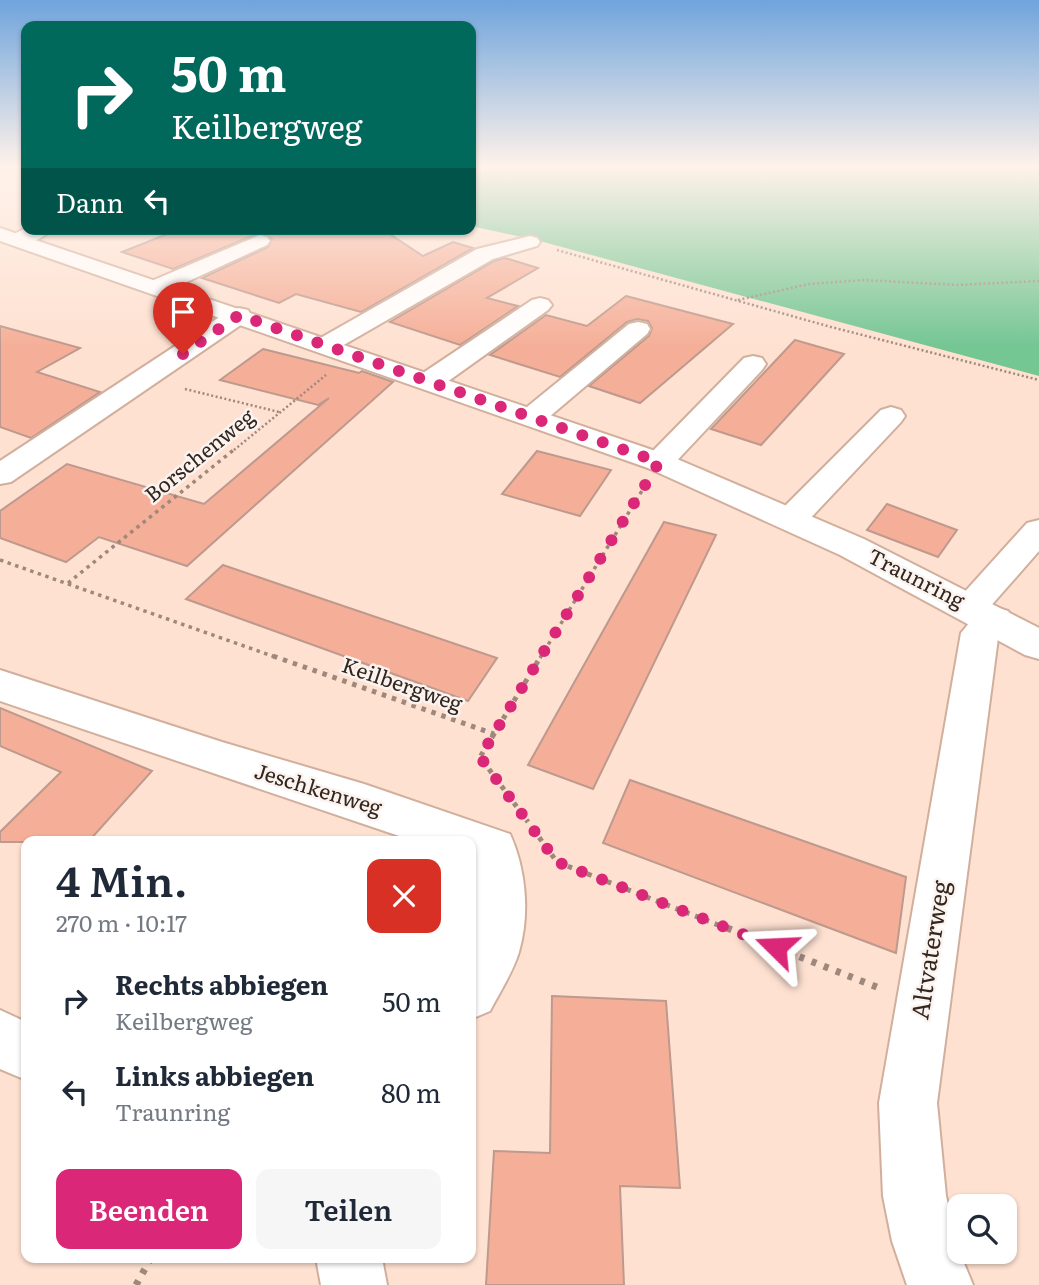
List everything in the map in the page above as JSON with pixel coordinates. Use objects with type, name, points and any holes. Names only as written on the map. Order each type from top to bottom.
[{"type":"street","name":"Traunring","points":[[23,235],[157,287],[659,462],[792,518],[982,613],[1039,645]]},
{"type":"street","points":[[157,287],[260,241]]},
{"type":"street","points":[[326,345],[485,254],[530,242]]},
{"type":"street","points":[[430,381],[540,305]]},
{"type":"street","points":[[0,475],[239,315]]},
{"type":"street","points":[[532,417],[638,330]]},
{"type":"street","points":[[659,462],[753,364]]},
{"type":"street","points":[[792,518],[891,416]]},
{"type":"street","name":"Altvaterweg","points":[[940,1285],[916,1211],[908,1156],[908,1103],[982,613],[1039,530]]},
{"type":"street","name":"Jeschkenweg","points":[[0,685],[222,760],[364,803],[457,836]]},
{"type":"street","name":"Jeschkenweg","points":[[476,843],[493,849],[501,893],[493,951],[476,983]]},
{"type":"street","points":[[0,1038],[21,1049]]},
{"type":"street","points":[[350,1263],[354,1285]]},
{"type":"path","points":[[530,242],[1039,380]]},
{"type":"path","points":[[737,300],[809,284],[864,281],[957,285],[1039,281]]},
{"type":"path","name":"Borschenweg","points":[[68,583],[353,354]]},
{"type":"path","points":[[145,379],[279,413]]},
{"type":"path","points":[[659,462],[480,757],[557,862],[923,1005]]},
{"type":"path","name":"Keilbergweg","points":[[0,560],[494,734]]},
{"type":"path","points":[[136,1285],[148,1263]]},
{"type":"green space","points":[[476,227],[1039,227],[1039,376],[536,240]]},
{"type":"building","points":[[165,235],[254,235],[173,269],[122,252]]},
{"type":"building","points":[[266,235],[391,235],[423,256],[453,242],[473,248],[361,312],[296,294],[279,303],[202,278],[268,247],[272,239]]},
{"type":"building","points":[[505,258],[538,268],[487,298],[518,306],[460,345],[390,322],[494,261]]},
{"type":"building","points":[[626,296],[733,324],[640,403],[589,386],[649,336],[652,328],[648,321],[637,319],[627,322],[560,377],[490,355],[546,315],[587,326]]},
{"type":"building","points":[[0,326],[80,348],[37,372],[100,392],[31,438],[0,427]]},
{"type":"building","points":[[795,340],[844,354],[761,445],[711,429]]},
{"type":"building","points":[[263,349],[359,373],[362,371],[393,382],[187,566],[99,537],[66,562],[0,538],[0,511],[67,464],[204,504],[329,398],[318,405],[220,380]]},
{"type":"building","points":[[537,451],[611,470],[580,516],[502,494]]},
{"type":"building","points":[[887,504],[957,530],[938,557],[867,530]]},
{"type":"building","points":[[664,522],[716,535],[593,789],[528,765]]},
{"type":"building","points":[[223,565],[497,658],[468,701],[186,599]]},
{"type":"building","points":[[0,708],[152,771],[93,836],[21,836],[21,842],[0,842],[0,832],[61,772],[0,746]]},
{"type":"building","points":[[630,780],[906,877],[896,953],[603,843]]},
{"type":"building","points":[[552,996],[666,1001],[680,1188],[620,1186],[624,1285],[486,1285],[494,1151],[550,1153]]},
{"type":"route","points":[[183,354],[239,315],[659,462],[480,757],[557,862],[776,947]]}]
